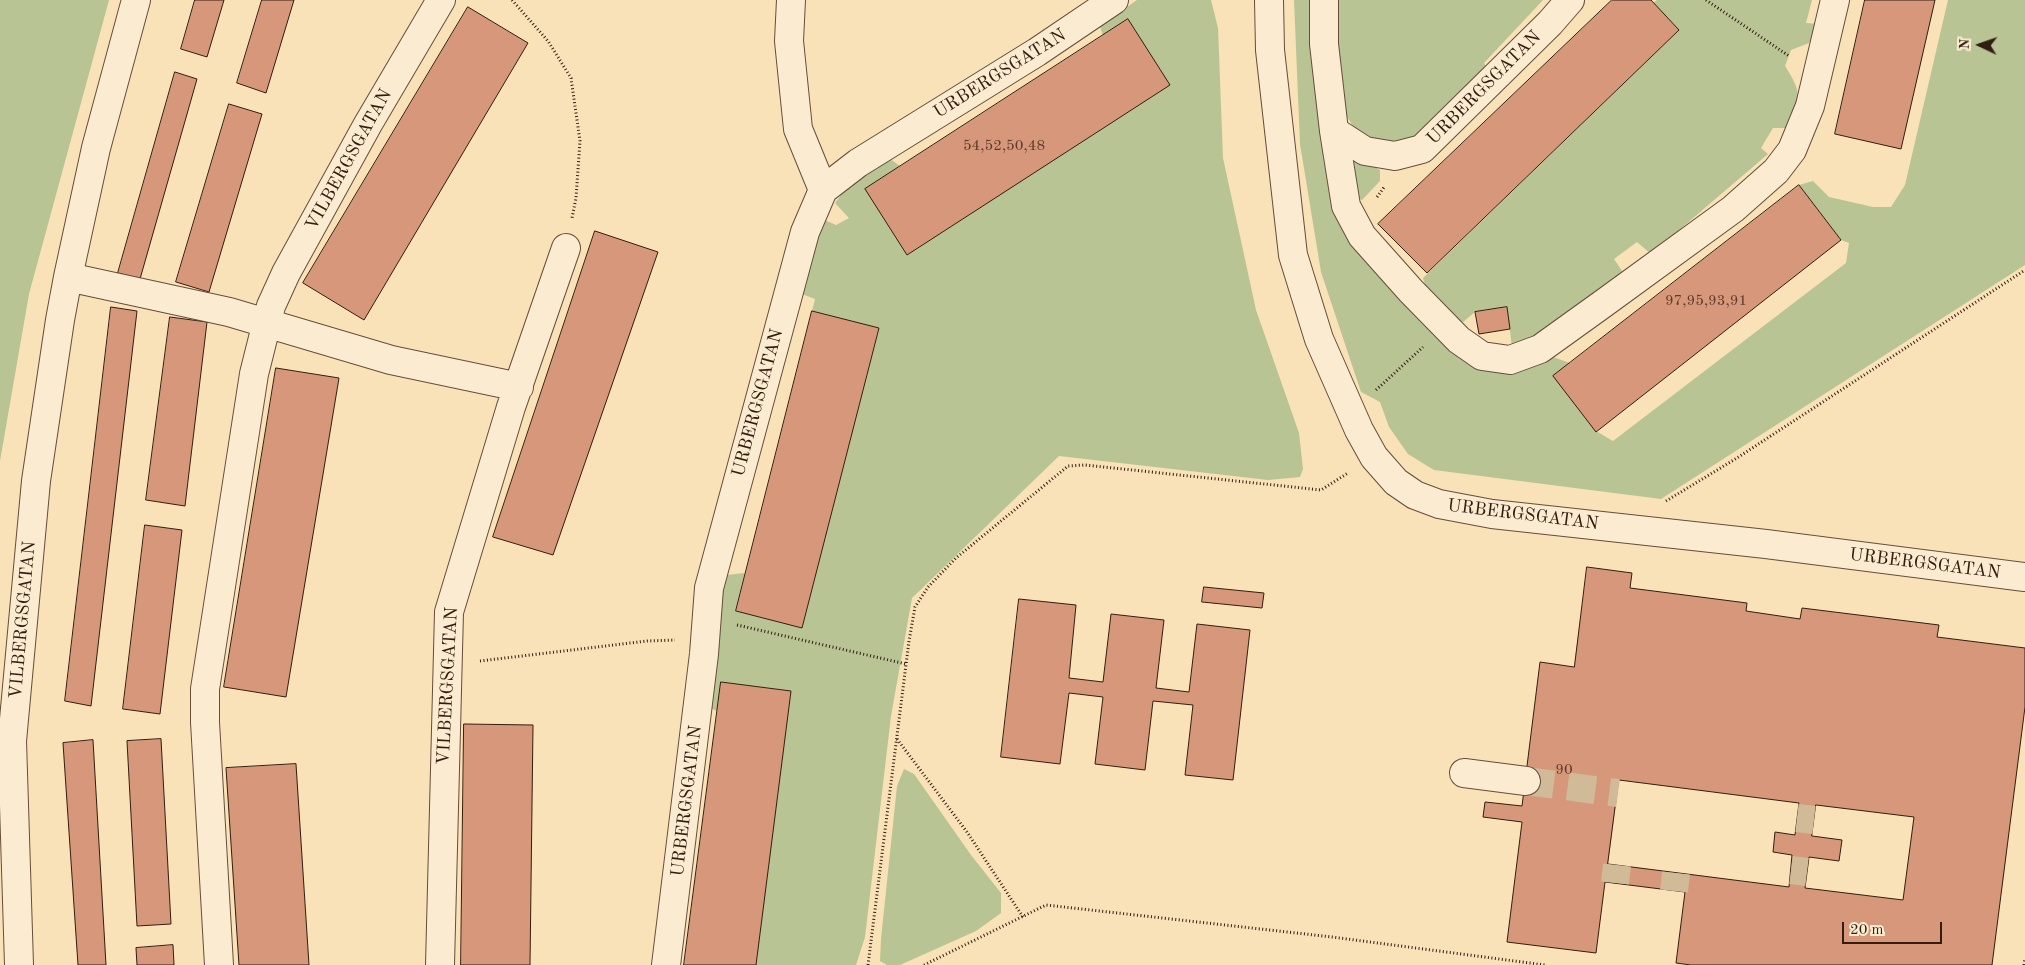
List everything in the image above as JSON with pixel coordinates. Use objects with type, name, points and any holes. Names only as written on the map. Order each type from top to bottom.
[{"type":"street","name":"VILBERGSGATAN","points":[[19,965],[12,741],[36,481],[68,277],[96,148],[136,0]]},
{"type":"street","name":"VILBERGSGATAN","points":[[219,965],[205,722],[206,689],[254,374],[271,306],[286,273],[368,124],[441,0]]},
{"type":"street","points":[[792,0],[789,41],[798,129],[823,190]]},
{"type":"street","name":"URBERGSGATAN","points":[[666,965],[677,890],[709,588],[780,322],[806,232],[823,190],[858,162],[1037,52],[1114,0]]},
{"type":"street","name":"URBERGSGATAN","points":[[1269,0],[1270,50],[1294,256],[1319,339],[1360,430],[1374,457],[1396,482],[1414,495],[1438,504],[1492,514],[1766,544],[2018,576]]},
{"type":"street","points":[[1324,0],[1324,44],[1334,131],[1346,206],[1362,236],[1411,291],[1459,340],[1482,356],[1510,360],[1540,349],[1733,209],[1776,171],[1792,150],[1810,106],[1835,0]]},
{"type":"street","name":"URBERGSGATAN","points":[[1334,131],[1365,151],[1395,156],[1422,149],[1550,23],[1570,0]]},
{"type":"street","name":"VILBERGSGATAN","points":[[440,965],[449,612],[518,387],[566,248]]},
{"type":"street","points":[[68,277],[229,312],[391,360],[518,387]]},
{"type":"street","points":[[1464,773],[1526,781]]},
{"type":"path","points":[[512,0],[548,41],[572,78],[580,141],[576,198],[566,248]]},
{"type":"path","points":[[1706,0],[1798,63],[1818,72]]},
{"type":"path","points":[[1354,221],[1395,174],[1406,154]]},
{"type":"path","points":[[1661,504],[1737,458],[2025,270]]},
{"type":"path","points":[[1375,391],[1395,370],[1446,327]]},
{"type":"path","points":[[868,965],[906,664],[915,607],[928,587],[956,558],[1068,466],[1086,465],[1321,490]]},
{"type":"path","points":[[447,665],[647,640],[706,630],[906,664]]},
{"type":"path","points":[[897,739],[967,832],[1023,917]]},
{"type":"path","points":[[924,965],[1046,905],[1332,937],[1545,965]]},
{"type":"path","points":[[2024,965],[2025,958]]},
{"type":"green space","points":[[0,0],[109,0],[29,294],[0,461]]},
{"type":"green space","points":[[1137,0],[1211,0],[1218,28],[1223,158],[1256,310],[1299,433],[1303,469],[1300,477],[1268,480],[1059,456],[912,598],[891,716],[865,937],[856,965],[756,965],[791,691],[721,682],[717,711],[708,707],[721,586],[727,575],[745,573],[736,611],[802,628],[879,329],[812,311],[815,299],[802,294],[820,218],[836,225],[849,218],[835,203],[844,191],[886,156],[900,166],[865,189],[1103,36],[1100,26]]},
{"type":"green space","points":[[1294,0],[1313,0],[1336,201],[1452,346],[1547,355],[1570,363],[1596,431],[1613,441],[1846,263],[1849,243],[1841,240],[1799,185],[1813,181],[1829,197],[1873,207],[1891,207],[1905,185],[1948,0],[2025,0],[2025,265],[1661,499],[1434,470],[1408,454],[1389,427],[1380,402],[1361,392],[1321,272],[1300,144]]},
{"type":"green space","points":[[1335,0],[1543,0],[1484,63],[1489,72],[1423,134],[1398,144],[1370,143],[1354,128],[1343,110],[1336,57]]},
{"type":"green space","points":[[1657,0],[1812,0],[1806,23],[1818,24],[1809,43],[1791,50],[1785,66],[1795,83],[1798,97],[1795,110],[1787,128],[1773,128],[1761,148],[1768,154],[1651,254],[1637,242],[1614,259],[1624,274],[1536,338],[1512,347],[1507,307],[1475,312],[1463,322],[1449,315],[1433,299],[1423,278],[1679,30],[1653,3]]},
{"type":"green space","points":[[1358,158],[1380,170],[1380,181],[1362,200],[1352,196],[1348,161]]},
{"type":"green space","points":[[904,769],[914,774],[971,855],[1001,893],[1001,913],[976,931],[900,965],[887,965],[880,961],[881,939],[897,786]]},
{"type":"building","points":[[195,0],[224,0],[207,57],[181,49]]},
{"type":"building","points":[[262,0],[294,0],[266,93],[237,83]]},
{"type":"building","points":[[1612,0],[1651,0],[1679,30],[1427,273],[1378,224]]},
{"type":"building","points":[[1865,0],[1935,0],[1901,149],[1835,134]]},
{"type":"building","points":[[468,7],[528,43],[364,320],[303,283]]},
{"type":"building","points":[[1128,19],[1170,85],[907,255],[865,189]]},
{"type":"building","points":[[175,72],[197,79],[140,279],[118,273]]},
{"type":"building","points":[[229,104],[262,114],[209,292],[176,282]]},
{"type":"building","points":[[1799,185],[1841,240],[1596,432],[1553,376]]},
{"type":"building","points":[[595,231],[658,252],[553,555],[493,537]]},
{"type":"building","points":[[111,307],[137,311],[91,706],[65,701]]},
{"type":"building","points":[[1507,307],[1510,329],[1479,334],[1475,312]]},
{"type":"building","points":[[812,311],[879,328],[802,628],[736,611]]},
{"type":"building","points":[[170,317],[207,322],[185,506],[146,500]]},
{"type":"building","points":[[276,368],[339,378],[286,697],[224,687]]},
{"type":"building","points":[[145,525],[182,530],[160,714],[123,709]]},
{"type":"building","points":[[1587,567],[1632,573],[1630,588],[1747,603],[1746,611],[1800,619],[1802,608],[1939,625],[1937,637],[2025,648],[2025,707],[1992,965],[1691,965],[1676,963],[1685,892],[1605,882],[1596,953],[1507,942],[1522,822],[1483,817],[1485,802],[1522,806],[1540,662],[1574,667]],"holes":[[[1619,780],[1799,803],[1795,835],[1775,832],[1773,852],[1792,855],[1789,887],[1608,864]],[[1816,805],[1914,817],[1903,900],[1805,888],[1809,857],[1839,861],[1842,840],[1812,836]]]},
{"type":"building","points":[[1204,587],[1264,593],[1262,608],[1202,602]]},
{"type":"building","points":[[1019,599],[1076,605],[1069,678],[1103,682],[1111,614],[1164,620],[1156,688],[1189,692],[1197,624],[1250,630],[1233,780],[1185,775],[1193,705],[1153,701],[1145,770],[1095,764],[1103,697],[1069,693],[1060,764],[1001,757]]},
{"type":"building","points":[[721,682],[791,691],[756,965],[684,965]]},
{"type":"building","points":[[464,724],[533,725],[530,965],[461,965]]},
{"type":"building","points":[[161,739],[171,924],[137,926],[127,741]]},
{"type":"building","points":[[93,740],[106,965],[78,965],[63,743]]},
{"type":"building","points":[[296,764],[309,965],[239,965],[226,768]]},
{"type":"building","points":[[173,945],[174,965],[137,965],[136,948]]},
{"type":"tunnel","points":[[1526,781],[1618,793]]},
{"type":"tunnel","points":[[1797,818],[1814,820]]},
{"type":"tunnel","points":[[1615,883],[1617,865]]},
{"type":"tunnel","points":[[1791,870],[1807,872]]},
{"type":"tunnel","points":[[1674,891],[1676,873]]}]
